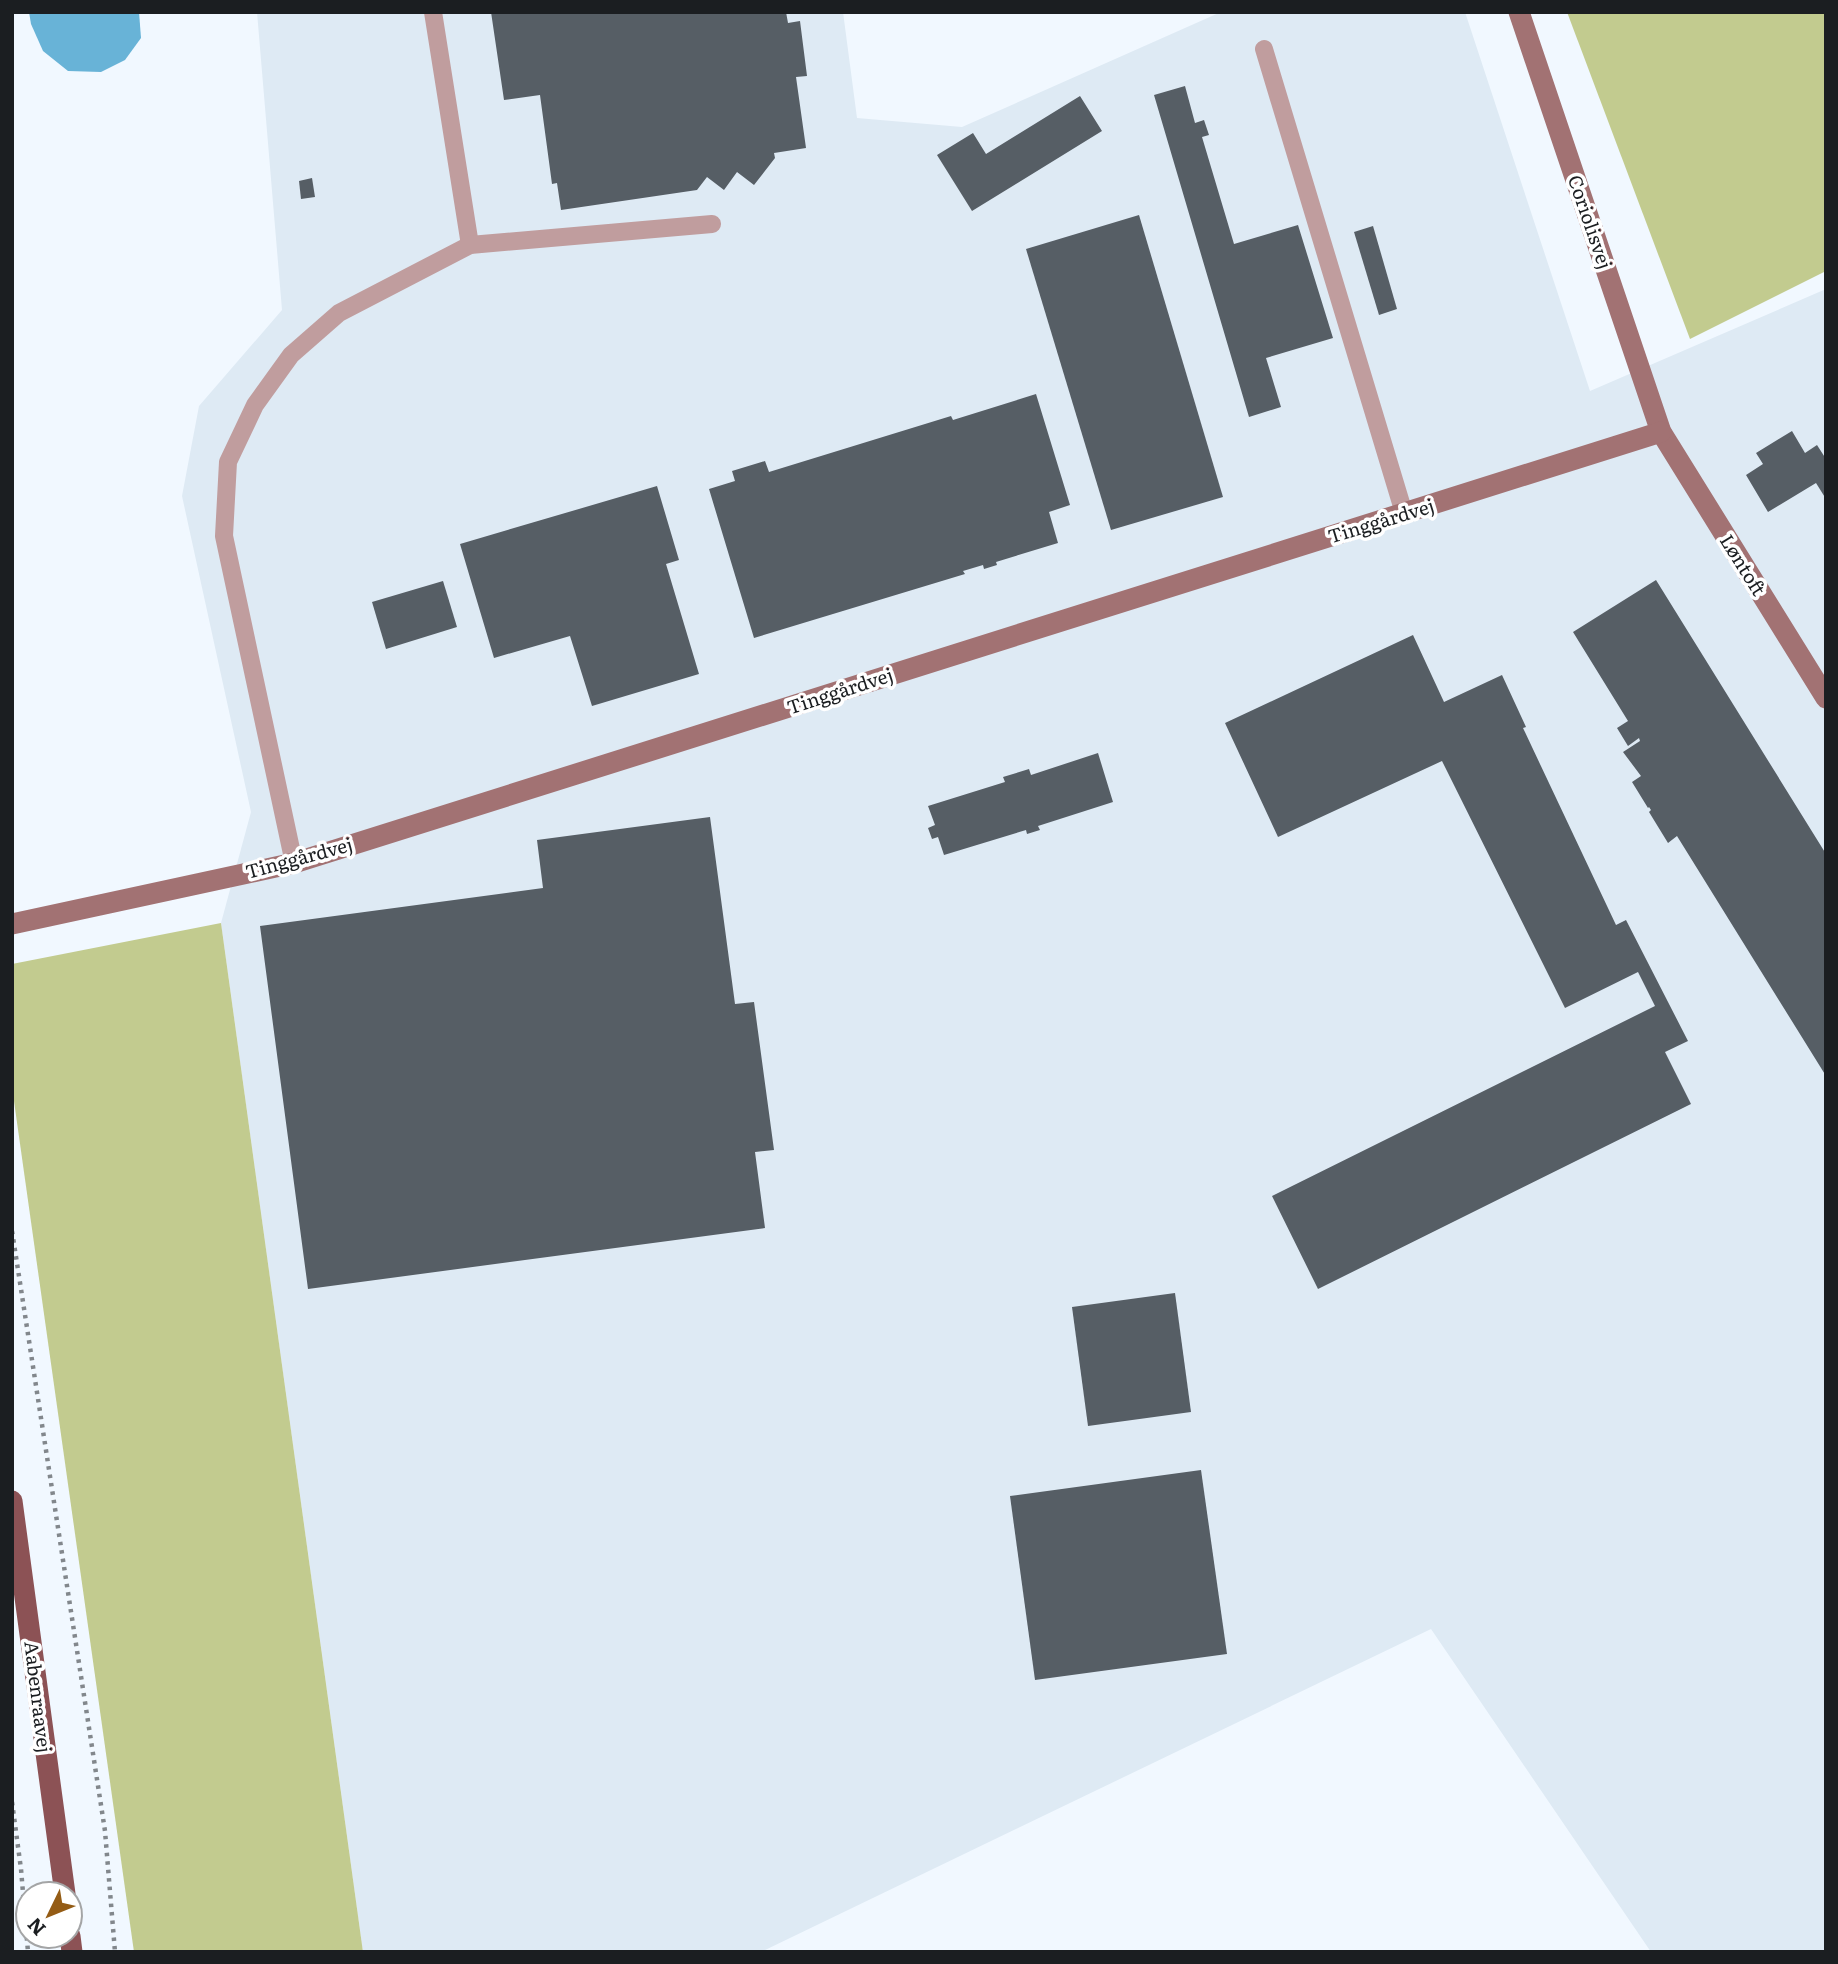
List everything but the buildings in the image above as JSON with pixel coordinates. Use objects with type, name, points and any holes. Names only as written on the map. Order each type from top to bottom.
[{"type":"main road","name":"Aabenraavej","points":[[12,1501],[63,1880]]},
{"type":"street","name":"Coriolisvej","points":[[1519,12],[1661,432]]},
{"type":"street","name":"Tinggårdvej","points":[[12,923],[294,863],[1661,432]]},
{"type":"street","name":"Løntoft","points":[[1661,432],[1826,698]]},
{"type":"lane","points":[[433,12],[470,244]]},
{"type":"lane","points":[[1264,49],[1404,513]]},
{"type":"lane","points":[[294,863],[224,536],[228,462],[255,405],[291,355],[339,313],[470,244],[712,223]]},
{"type":"path","points":[[12,1231],[104,1831],[115,1952]]},
{"type":"path","points":[[12,1802],[28,1952]]},
{"type":"shaded area","points":[[257,12],[843,12],[857,118],[962,127],[1221,12],[1465,12],[1590,391],[1826,289],[1826,1952],[1651,1952],[1431,1629],[761,1952],[363,1952],[221,923],[251,812],[182,496],[199,406],[282,310]]},
{"type":"green space","points":[[1567,12],[1826,12],[1826,271],[1690,339]]},
{"type":"green space","points":[[221,923],[363,1952],[134,1952],[12,1087],[12,964]]},
{"type":"water","points":[[29,12],[139,12],[141,38],[125,60],[101,72],[68,71],[43,51],[31,24]]}]
